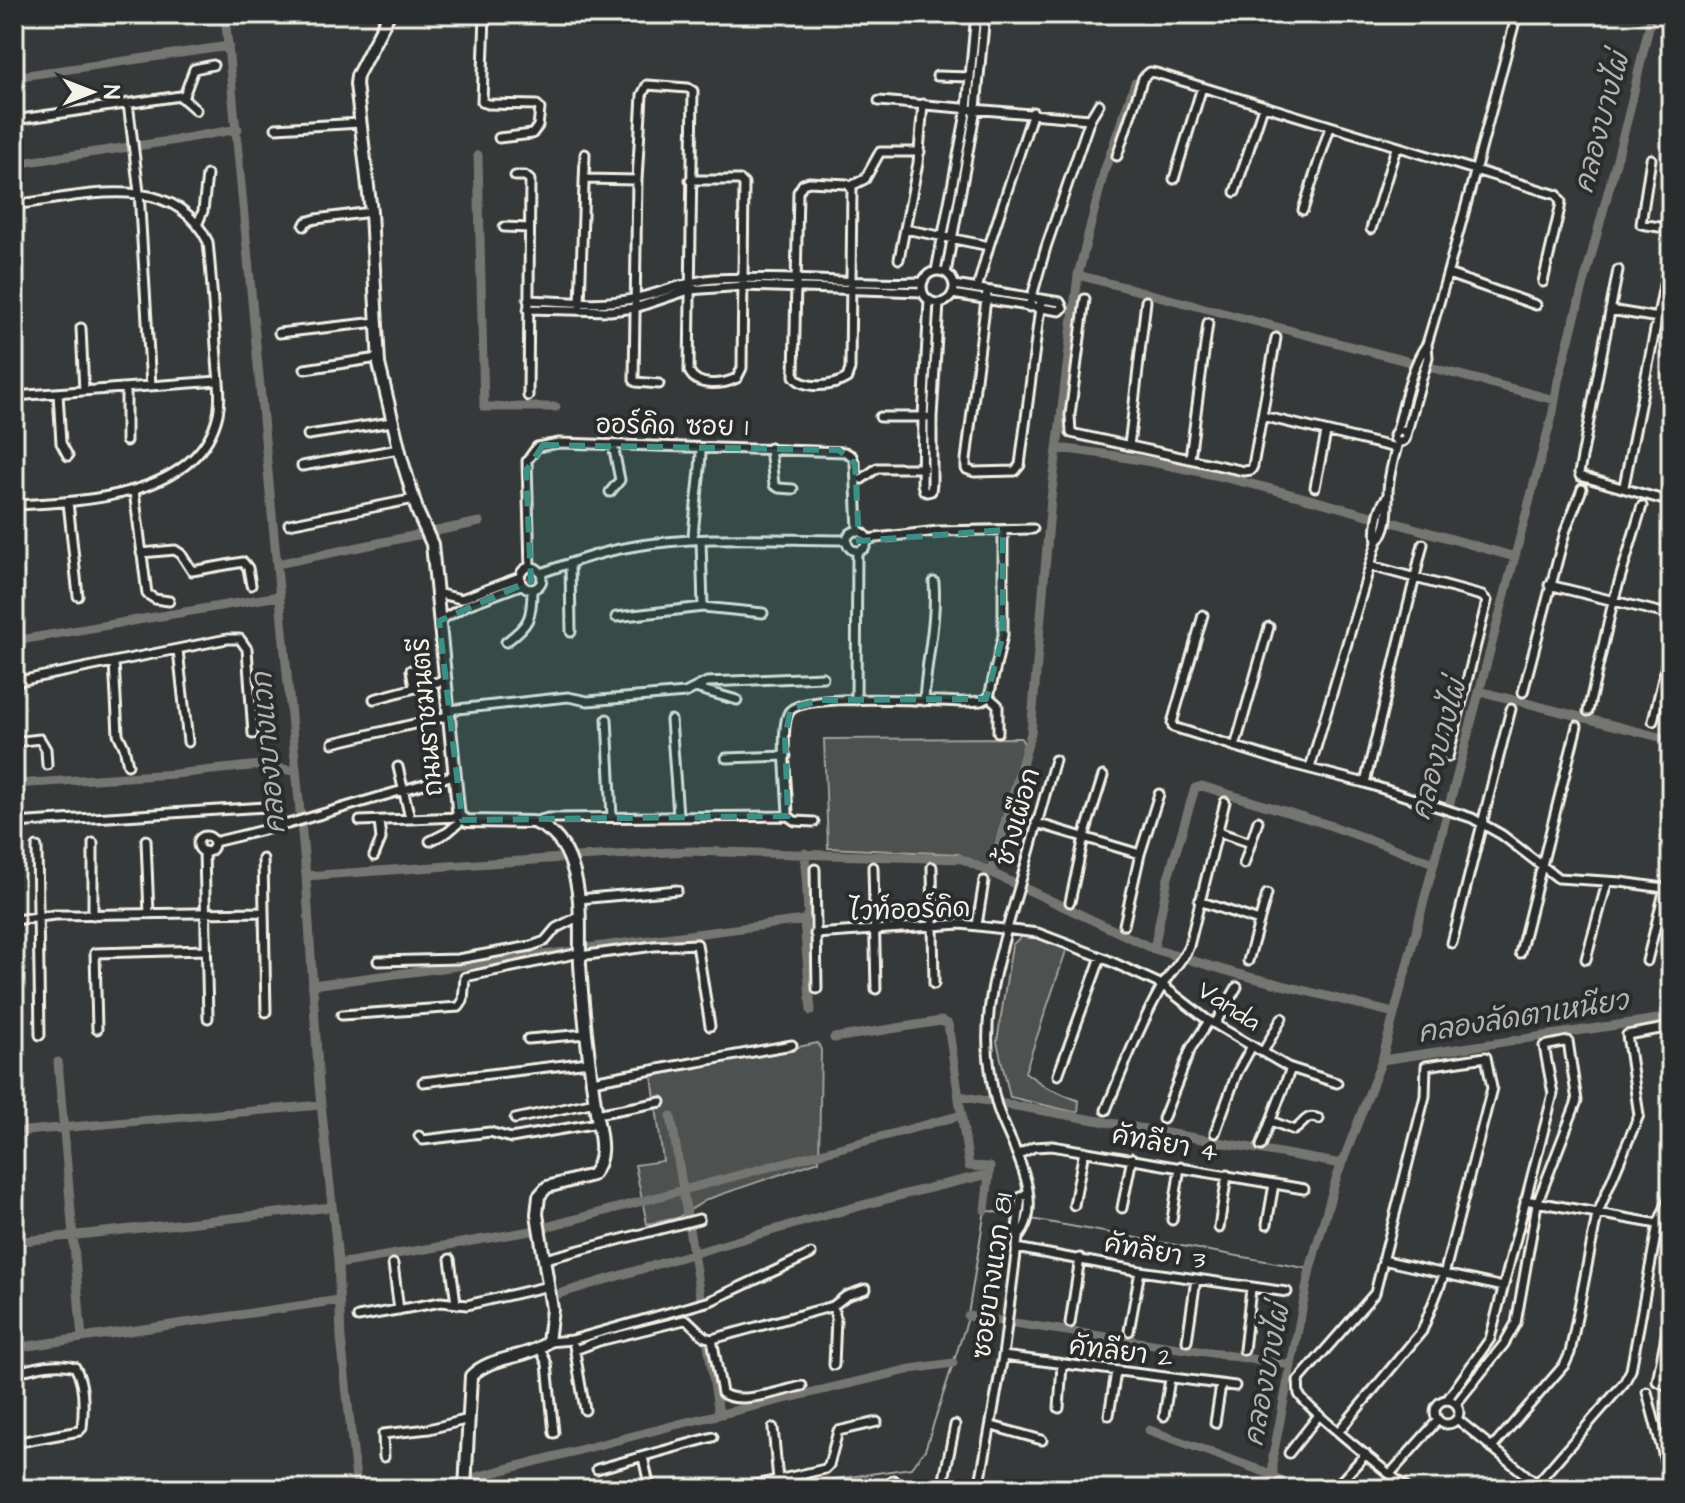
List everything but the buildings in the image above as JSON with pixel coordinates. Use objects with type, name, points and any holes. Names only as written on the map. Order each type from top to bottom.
[{"type":"street","name":"ถนนราชมนตรี","points":[[389,14],[357,76],[371,212],[378,358],[399,449],[430,538],[461,818],[533,822]]},
{"type":"street","points":[[485,14],[482,102],[537,105],[540,109],[538,126],[532,134],[499,138]]},
{"type":"street","points":[[971,108],[970,77],[976,14]]},
{"type":"street","points":[[936,271],[946,237],[971,108],[985,14]]},
{"type":"street","points":[[1310,768],[1381,528],[1383,501],[1388,496],[1397,445],[1394,435],[1408,388],[1424,355],[1448,274],[1473,170],[1517,14]]},
{"type":"street","points":[[184,96],[194,69],[213,65]]},
{"type":"street","points":[[1117,156],[1146,74],[1156,73],[1560,197],[1543,282]]},
{"type":"street","points":[[937,76],[970,77]]},
{"type":"street","points":[[659,384],[634,380],[637,180],[642,95],[647,85],[693,91],[690,180],[689,371],[693,379],[716,383],[729,381],[740,374],[744,184],[740,180],[690,180]]},
{"type":"street","points":[[1174,179],[1202,87]]},
{"type":"street","points":[[14,120],[184,96]]},
{"type":"street","points":[[184,96],[196,110]]},
{"type":"street","points":[[879,101],[1090,119]]},
{"type":"street","points":[[128,103],[139,192],[151,386]]},
{"type":"street","points":[[899,259],[920,152],[923,104]]},
{"type":"street","points":[[1030,303],[1090,119],[1099,104]]},
{"type":"street","points":[[1235,192],[1263,107]]},
{"type":"street","points":[[977,289],[1033,112]]},
{"type":"street","points":[[276,128],[360,123]]},
{"type":"street","points":[[1303,210],[1330,127]]},
{"type":"street","points":[[1371,229],[1396,148]]},
{"type":"street","points":[[851,186],[849,374],[838,383],[816,385],[798,381],[794,376],[799,187],[809,182],[851,186],[865,179],[880,152],[920,152]]},
{"type":"street","points":[[580,307],[585,154]]},
{"type":"street","points":[[1651,159],[1641,224],[1671,229]]},
{"type":"street","points":[[198,223],[203,211],[207,175]]},
{"type":"street","points":[[515,176],[525,176],[530,180],[528,396]]},
{"type":"street","points":[[584,179],[637,180]]},
{"type":"street","points":[[14,205],[139,192],[184,209],[198,223],[208,242],[218,381],[218,415],[211,433],[176,470],[134,491],[68,502],[14,505]]},
{"type":"street","points":[[304,226],[306,222],[316,219],[371,212]]},
{"type":"street","points":[[504,227],[529,228]]},
{"type":"street","points":[[905,229],[989,246]]},
{"type":"street","points":[[946,237],[946,273],[953,290]]},
{"type":"street","points":[[1618,270],[1578,470],[1580,476],[1624,486],[1664,500],[1671,498]]},
{"type":"street","points":[[939,303],[929,300],[922,292],[922,282],[928,274],[936,271],[946,273]]},
{"type":"street","points":[[1448,274],[1536,305]]},
{"type":"street","points":[[1624,486],[1666,275]]},
{"type":"street","points":[[528,304],[610,311],[689,286],[798,278],[922,292]]},
{"type":"street","points":[[743,282],[797,287],[922,282]]},
{"type":"street","points":[[927,417],[939,303],[953,290],[977,289],[1030,303]]},
{"type":"street","points":[[953,290],[986,300],[1040,304],[1020,465],[1015,471],[974,472],[966,469],[966,460],[986,300],[987,291]]},
{"type":"street","points":[[1085,299],[1070,430],[1075,435],[1244,471],[1251,470],[1276,338]]},
{"type":"street","points":[[862,479],[877,468],[927,467],[929,300]]},
{"type":"street","points":[[1129,446],[1146,301]]},
{"type":"street","points":[[1610,310],[1671,320]]},
{"type":"street","points":[[279,333],[377,322]]},
{"type":"street","points":[[1190,458],[1208,323]]},
{"type":"street","points":[[81,328],[84,391]]},
{"type":"street","points":[[305,369],[378,358]]},
{"type":"street","points":[[1262,416],[1326,433],[1397,445],[1404,441],[1406,435],[1418,392],[1418,372]]},
{"type":"street","points":[[14,396],[218,381]]},
{"type":"street","points":[[126,388],[126,441]]},
{"type":"street","points":[[1408,388],[1418,392]]},
{"type":"street","points":[[58,393],[61,443],[68,456]]},
{"type":"street","points":[[880,417],[927,417]]},
{"type":"street","points":[[308,435],[392,422]]},
{"type":"street","points":[[1397,430],[1403,430],[1406,435]]},
{"type":"street","points":[[1315,487],[1326,433]]},
{"type":"street","name":"ออร์คิด ซอย 1","points":[[530,567],[526,471],[530,455],[543,445],[839,450],[852,456],[855,464],[858,531]]},
{"type":"street","points":[[610,492],[620,480],[613,445]]},
{"type":"street","points":[[701,448],[701,477],[695,502],[703,607]]},
{"type":"street","points":[[770,448],[774,485],[793,489]]},
{"type":"street","points":[[302,466],[399,449]]},
{"type":"street","points":[[1523,692],[1549,585],[1582,489]]},
{"type":"street","points":[[134,491],[147,594],[169,601]]},
{"type":"street","points":[[289,524],[414,499]]},
{"type":"street","points":[[68,502],[78,596]]},
{"type":"street","points":[[1588,711],[1613,602],[1642,506]]},
{"type":"street","points":[[867,539],[938,531],[1033,529]]},
{"type":"street","points":[[989,697],[1003,635],[1003,530]]},
{"type":"street","points":[[858,531],[867,539],[866,547],[857,552],[848,547],[847,540],[849,534],[858,531]]},
{"type":"street","points":[[520,581],[522,571],[530,567],[541,573],[628,547],[697,540],[847,540]]},
{"type":"street","points":[[1365,783],[1423,544]]},
{"type":"street","points":[[141,553],[175,550],[192,571],[243,562],[248,568],[251,585]]},
{"type":"street","points":[[856,700],[857,552]]},
{"type":"street","points":[[570,563],[571,632]]},
{"type":"street","points":[[1371,566],[1482,596],[1487,601],[1448,757]]},
{"type":"street","points":[[532,590],[542,582],[541,573]]},
{"type":"street","points":[[520,581],[532,590]]},
{"type":"street","points":[[436,593],[456,600],[520,581]]},
{"type":"street","points":[[439,621],[520,581]]},
{"type":"street","points":[[924,701],[926,670],[935,624],[934,582]]},
{"type":"street","points":[[1549,585],[1671,615]]},
{"type":"street","points":[[506,642],[527,624],[532,590]]},
{"type":"street","points":[[456,600],[457,610]]},
{"type":"street","points":[[616,617],[703,607],[763,613]]},
{"type":"street","points":[[1203,615],[1172,725],[1176,729],[1457,812],[1502,835],[1558,878],[1668,888],[1647,961]]},
{"type":"street","points":[[1235,747],[1269,627]]},
{"type":"street","points":[[14,682],[227,639],[240,639],[245,643],[253,734]]},
{"type":"street","points":[[1653,721],[1671,644]]},
{"type":"street","points":[[178,650],[188,742]]},
{"type":"street","points":[[114,662],[118,734],[128,765]]},
{"type":"street","points":[[411,670],[414,687]]},
{"type":"street","points":[[333,743],[448,713],[568,697],[588,701],[685,693],[707,682],[823,677]]},
{"type":"street","points":[[374,699],[445,680]]},
{"type":"street","points":[[695,688],[737,700]]},
{"type":"street","points":[[788,816],[786,723],[791,708],[807,701],[973,701],[989,697]]},
{"type":"street","points":[[989,697],[998,705],[998,732]]},
{"type":"street","points":[[1452,943],[1511,709]]},
{"type":"street","points":[[607,719],[612,817]]},
{"type":"street","points":[[671,720],[678,815]]},
{"type":"street","points":[[1520,953],[1577,726]]},
{"type":"street","points":[[14,742],[40,739],[46,749],[47,765]]},
{"type":"street","points":[[726,758],[786,756]]},
{"type":"street","name":"ช้างเผือก","points":[[1006,932],[1055,760]]},
{"type":"street","points":[[398,767],[409,814]]},
{"type":"street","points":[[214,842],[288,824],[454,775]]},
{"type":"street","points":[[1070,902],[1084,837],[1103,776]]},
{"type":"street","points":[[1124,925],[1140,854],[1159,794]]},
{"type":"street","points":[[1106,1110],[1126,1059],[1162,985],[1187,951],[1225,802]]},
{"type":"street","points":[[14,823],[266,807]]},
{"type":"street","points":[[533,822],[548,818],[678,815],[727,818],[788,816],[795,821],[814,822]]},
{"type":"street","points":[[360,821],[461,818]]},
{"type":"street","points":[[430,841],[448,832],[461,818]]},
{"type":"street","points":[[374,856],[381,839],[379,821]]},
{"type":"street","points":[[1244,864],[1258,821]]},
{"type":"street","points":[[533,822],[547,828],[565,850],[579,899],[586,1034],[602,1144],[599,1167],[592,1175],[547,1187],[539,1196],[537,1214],[552,1309],[544,1345],[554,1433]]},
{"type":"street","points":[[1036,823],[1140,854]]},
{"type":"street","points":[[1218,832],[1251,843]]},
{"type":"street","points":[[208,1018],[204,851],[199,846],[200,839],[209,836],[214,842]]},
{"type":"street","points":[[146,840],[149,914]]},
{"type":"street","points":[[204,851],[211,850],[214,842]]},
{"type":"street","points":[[93,843],[93,915]]},
{"type":"street","points":[[37,847],[40,1035]]},
{"type":"street","points":[[263,859],[266,1012]]},
{"type":"street","points":[[873,867],[876,989]]},
{"type":"street","points":[[932,867],[934,984]]},
{"type":"street","points":[[815,869],[817,989]]},
{"type":"street","points":[[977,925],[984,881]]},
{"type":"street","points":[[1586,959],[1607,883]]},
{"type":"street","points":[[579,899],[677,890]]},
{"type":"street","points":[[1248,961],[1267,894]]},
{"type":"street","points":[[1199,901],[1259,921]]},
{"type":"street","points":[[14,920],[93,915],[264,912]]},
{"type":"street","points":[[378,961],[458,959],[531,946],[545,941],[556,928],[580,916]]},
{"type":"street","name":"ไวท์ออร์คิด","points":[[815,934],[934,925],[977,925],[1006,932]]},
{"type":"street","name":"Vanda","points":[[1006,932],[1038,933],[1101,957],[1162,985],[1212,1022],[1291,1068],[1337,1083]]},
{"type":"street","name":"ซอยบางแวก 81","points":[[979,1489],[992,1426],[1026,1196],[1019,1154],[1000,1115],[990,1072],[987,1035],[992,988],[1006,932]]},
{"type":"street","points":[[342,1015],[459,1007],[465,977],[580,954],[697,944],[710,1026]]},
{"type":"street","points":[[97,1029],[95,953],[206,950]]},
{"type":"street","points":[[1058,1075],[1101,957]]},
{"type":"street","points":[[1163,1119],[1191,1048],[1237,987]]},
{"type":"street","points":[[1263,1052],[1282,1018]]},
{"type":"street","points":[[1492,1448],[1565,1364],[1570,1353],[1598,1213],[1639,1115],[1627,1035],[1671,1027]]},
{"type":"street","points":[[528,1039],[586,1034]]},
{"type":"street","points":[[1447,1400],[1490,1339],[1553,1094],[1544,1046],[1568,1041],[1577,1101],[1538,1203],[1516,1323],[1504,1344],[1456,1404]]},
{"type":"street","points":[[592,1081],[792,1045]]},
{"type":"street","points":[[1215,1133],[1237,1073],[1252,1046]]},
{"type":"street","points":[[1339,1431],[1422,1331],[1444,1275],[1492,1088],[1486,1057],[1426,1066],[1425,1096],[1375,1293],[1298,1381],[1299,1394],[1319,1415],[1408,1489]]},
{"type":"street","points":[[423,1082],[589,1062]]},
{"type":"street","points":[[1261,1146],[1291,1068]]},
{"type":"street","points":[[515,1119],[596,1113],[661,1102]]},
{"type":"street","points":[[419,1136],[423,1140],[490,1132],[511,1138],[596,1113]]},
{"type":"street","points":[[1271,1121],[1294,1130],[1307,1118],[1313,1116],[1319,1119]]},
{"type":"street","name":"คัทลียา 4","points":[[1019,1154],[1034,1147],[1052,1146],[1304,1189]]},
{"type":"street","points":[[1074,1205],[1084,1151]]},
{"type":"street","points":[[1122,1208],[1132,1158]]},
{"type":"street","points":[[1172,1220],[1180,1167]]},
{"type":"street","points":[[1219,1228],[1227,1175]]},
{"type":"street","points":[[1267,1224],[1274,1184]]},
{"type":"street","points":[[1457,1419],[1534,1486],[1624,1383],[1631,1370],[1658,1224],[1671,1194]]},
{"type":"street","points":[[1525,1200],[1658,1224]]},
{"type":"street","points":[[545,1259],[699,1219]]},
{"type":"street","name":"คัทลียา 3","points":[[1016,1248],[1140,1271],[1287,1292]]},
{"type":"street","points":[[465,1487],[469,1383],[478,1369],[544,1345],[710,1301],[811,1254]]},
{"type":"street","points":[[1070,1323],[1080,1258]]},
{"type":"street","points":[[450,1259],[456,1303]]},
{"type":"street","points":[[1383,1260],[1503,1287]]},
{"type":"street","points":[[393,1264],[399,1310]]},
{"type":"street","points":[[1129,1331],[1140,1271]]},
{"type":"street","points":[[1187,1341],[1196,1279]]},
{"type":"street","points":[[358,1317],[441,1302],[467,1305],[549,1286]]},
{"type":"street","points":[[575,1350],[674,1322],[688,1321],[705,1337],[712,1339],[833,1306],[846,1296],[866,1289]]},
{"type":"street","points":[[1244,1350],[1251,1289]]},
{"type":"street","points":[[833,1306],[836,1318],[834,1365]]},
{"type":"street","points":[[1671,1310],[1657,1381],[1671,1388]]},
{"type":"street","points":[[671,1311],[674,1322]]},
{"type":"street","points":[[712,1339],[722,1393],[729,1398],[740,1399],[802,1386]]},
{"type":"street","points":[[572,1340],[585,1410]]},
{"type":"street","name":"คัทลียา 2","points":[[1003,1356],[1235,1386]]},
{"type":"street","points":[[14,1373],[39,1366],[65,1364],[75,1367],[81,1377],[83,1418],[79,1431],[14,1443]]},
{"type":"street","points":[[1059,1408],[1062,1365]]},
{"type":"street","points":[[1109,1415],[1116,1372]]},
{"type":"street","points":[[1164,1416],[1170,1379]]},
{"type":"street","points":[[1215,1423],[1221,1385]]},
{"type":"street","points":[[1647,1392],[1671,1485]]},
{"type":"street","points":[[1447,1400],[1456,1404],[1459,1411],[1457,1419],[1448,1424],[1438,1420],[1435,1409],[1439,1402],[1447,1400]]},
{"type":"street","points":[[1289,1453],[1319,1415]]},
{"type":"street","points":[[384,1457],[381,1439],[384,1434],[429,1429],[469,1419]]},
{"type":"street","points":[[1390,1474],[1438,1420]]},
{"type":"street","points":[[738,1489],[825,1469],[829,1465],[838,1431],[877,1422]]},
{"type":"street","points":[[942,1489],[955,1425]]},
{"type":"street","points":[[992,1426],[1042,1440]]},
{"type":"street","points":[[773,1428],[778,1480]]},
{"type":"street","points":[[597,1469],[713,1437]]},
{"type":"street","points":[[1334,1489],[1366,1454]]},
{"type":"street","points":[[643,1457],[650,1489]]},
{"type":"street","points":[[893,1480],[895,1489]]},
{"type":"highlighted area","points":[[543,445],[839,450],[855,464],[859,541],[1003,530],[1003,635],[986,699],[822,700],[791,708],[785,737],[788,816],[462,820],[439,621],[531,581],[526,471]]},
{"type":"shaded area","points":[[1021,738],[1024,744],[989,868],[958,854],[828,848],[824,739]]},
{"type":"shaded area","points":[[1044,934],[1068,945],[1025,1072],[1046,1087],[1079,1101],[1078,1113],[1010,1097],[997,1042],[1012,945],[1023,935]]},
{"type":"shaded area","points":[[818,1043],[821,1050],[819,1161],[708,1199],[677,1218],[647,1224],[635,1165],[663,1161],[652,1076]]},
{"type":"waterway","name":"คลองบางแวก","points":[[225,14],[306,876],[319,1085],[338,1260],[341,1338],[357,1489]]},
{"type":"waterway","name":"คลองบางไผ่","points":[[1288,1489],[1273,1475],[1273,1456],[1310,1269],[1336,1179],[1382,1060],[1553,412],[1558,381],[1652,14]]},
{"type":"waterway","points":[[14,77],[229,46]]},
{"type":"waterway","points":[[992,873],[1031,733],[1051,499],[1078,275],[1104,172],[1135,83]]},
{"type":"waterway","points":[[14,164],[238,129]]},
{"type":"waterway","points":[[478,155],[484,407],[556,407]]},
{"type":"waterway","points":[[1078,275],[1555,400]]},
{"type":"waterway","points":[[1057,448],[1173,466],[1231,479],[1515,557]]},
{"type":"waterway","points":[[277,564],[480,522]]},
{"type":"waterway","points":[[14,641],[279,596]]},
{"type":"waterway","points":[[1479,691],[1671,740]]},
{"type":"waterway","points":[[14,784],[175,774],[260,765],[295,771]]},
{"type":"waterway","points":[[1154,949],[1168,878],[1195,788],[1202,786],[1326,824],[1434,863]]},
{"type":"waterway","points":[[306,876],[690,851],[962,859],[1154,949],[1234,973],[1394,1013]]},
{"type":"waterway","points":[[587,948],[804,920],[808,914],[805,853]]},
{"type":"waterway","points":[[804,920],[811,1011]]},
{"type":"waterway","points":[[312,985],[573,951]]},
{"type":"waterway","name":"คลองลัดตาเหนียว","points":[[1382,1060],[1671,1017]]},
{"type":"waterway","points":[[834,1038],[941,1021],[948,1024],[969,1166],[990,1167],[985,1210]]},
{"type":"waterway","points":[[58,1062],[82,1338]]},
{"type":"waterway","points":[[959,1096],[1342,1164]]},
{"type":"waterway","points":[[14,1132],[321,1105]]},
{"type":"waterway","points":[[338,1264],[531,1231],[962,1115]]},
{"type":"waterway","points":[[671,1116],[687,1215]]},
{"type":"waterway","points":[[555,1295],[825,1215],[989,1174]]},
{"type":"waterway","points":[[14,1242],[332,1207]]},
{"type":"waterway","points":[[792,1489],[911,1468],[925,1450],[967,1321],[985,1210],[1014,1216]]},
{"type":"waterway","points":[[1020,1217],[1310,1269]]},
{"type":"waterway","points":[[689,1228],[700,1296]]},
{"type":"waterway","points":[[14,1348],[339,1300]]},
{"type":"waterway","points":[[968,1316],[1291,1365]]},
{"type":"waterway","points":[[708,1345],[719,1414]]},
{"type":"waterway","points":[[430,1489],[679,1424],[911,1369],[953,1363]]},
{"type":"waterway","points":[[1149,1430],[1273,1475]]}]
